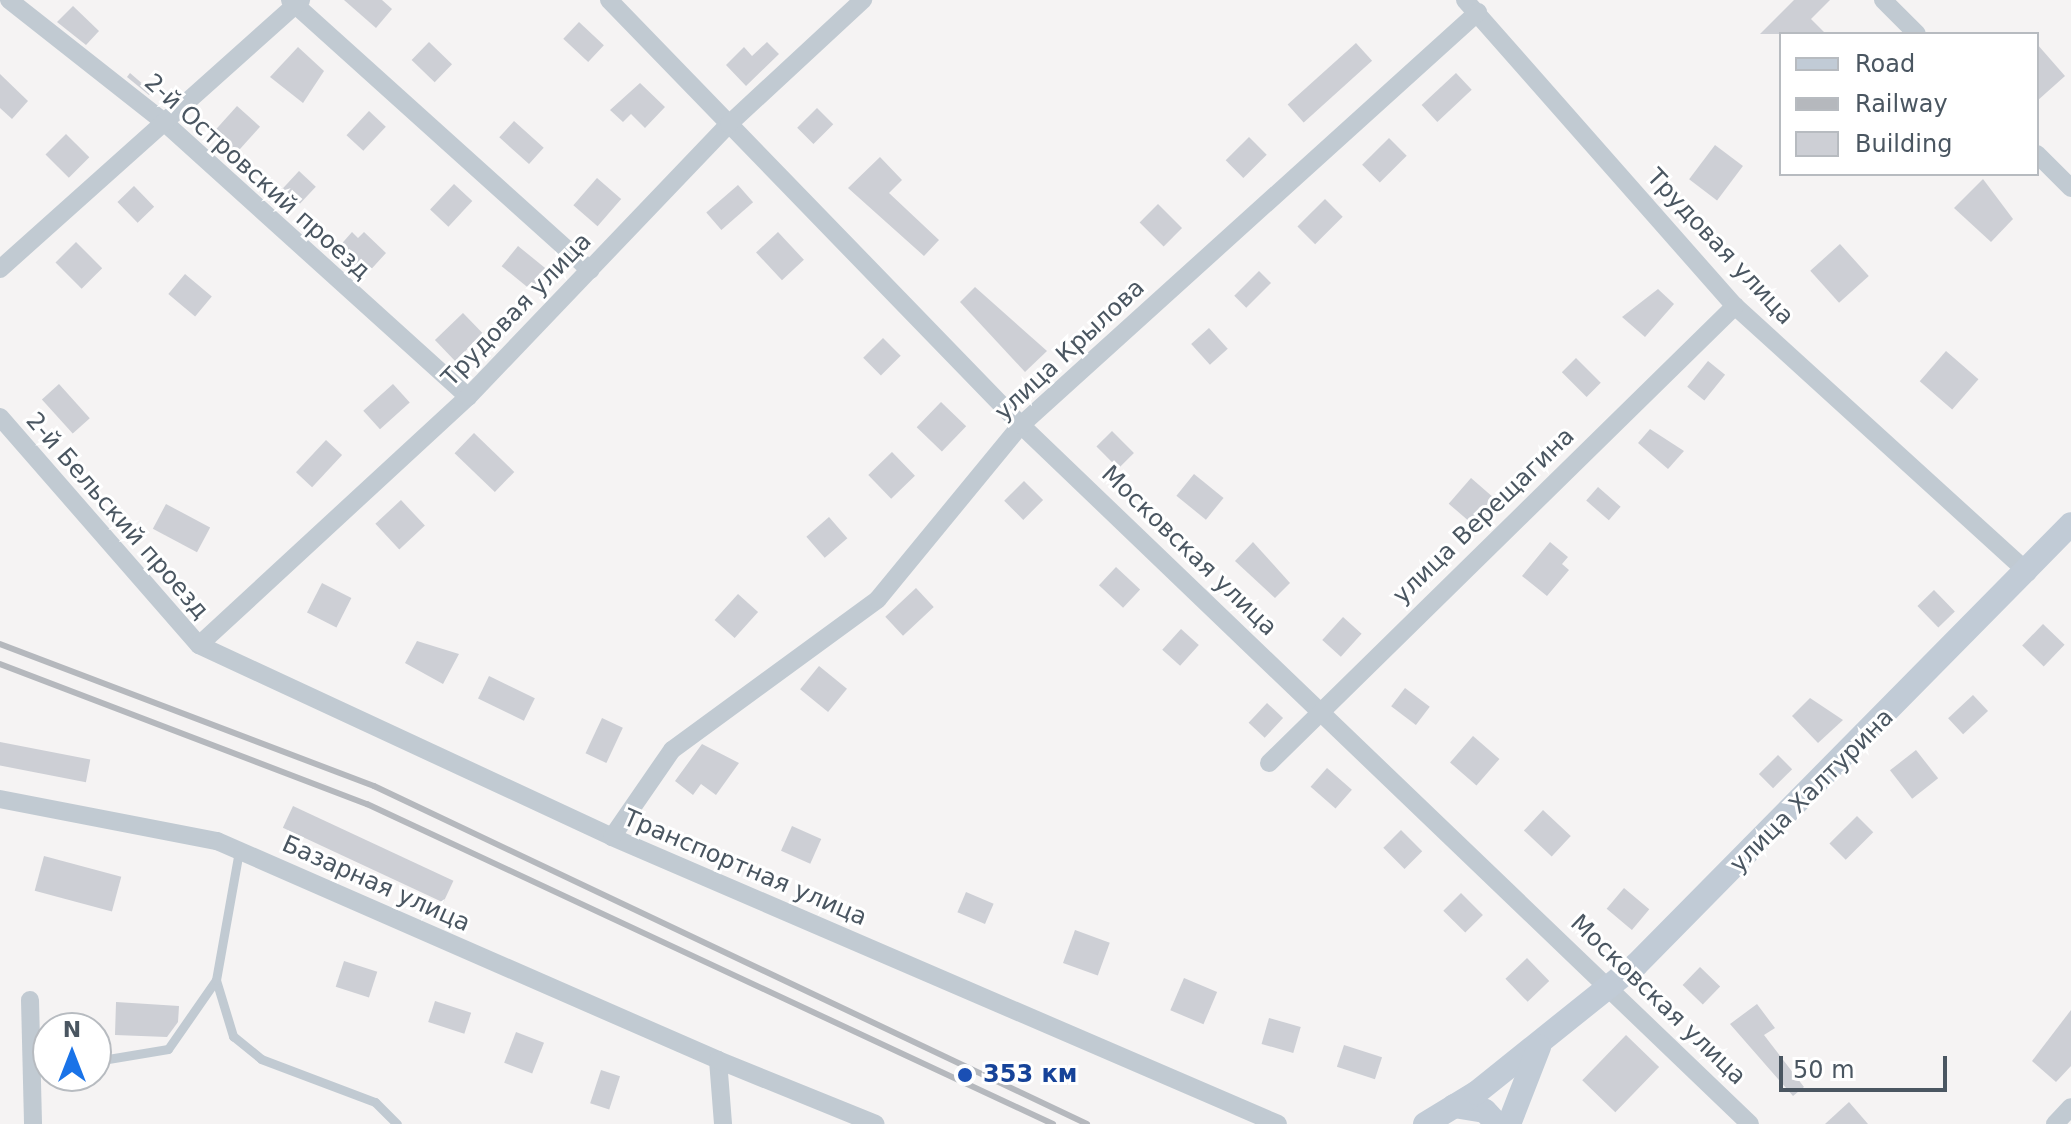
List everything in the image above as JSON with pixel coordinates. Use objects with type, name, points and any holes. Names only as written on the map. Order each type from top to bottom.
[{"type":"main road","name":"улица Халтурина","points":[[1425,1124],[1540,1045],[1612,986],[2028,573],[2071,524]]},
{"type":"main road","points":[[1509,1124],[1540,1045]]},
{"type":"main road","points":[[1454,1106],[1485,1111],[1497,1124]]},
{"type":"street","name":"2-й Островский проезд","points":[[9,0],[164,122],[468,397]]},
{"type":"street","name":"Московская улица","points":[[609,0],[1021,425],[1612,986],[1750,1124]]},
{"type":"street","name":"Трудовая улица","points":[[199,645],[468,397],[729,124],[863,0]]},
{"type":"street","points":[[1883,0],[1915,32]]},
{"type":"street","points":[[0,269],[295,2],[590,270]]},
{"type":"street","name":"Трудовая улица","points":[[1472,6],[1735,306],[2028,573]]},
{"type":"street","name":"улица Крылова","points":[[612,837],[672,750],[878,599],[1021,425],[1472,6]]},
{"type":"street","points":[[2039,156],[2071,188]]},
{"type":"street","name":"улица Верещагина","points":[[1269,763],[1320,709],[1735,306]]},
{"type":"street","name":"2-й Бельский проезд","points":[[0,417],[199,645]]},
{"type":"street","name":"Транспортная улица","points":[[199,645],[612,837],[1278,1124]]},
{"type":"street","name":"Базарная улица","points":[[0,799],[239,851],[718,1060],[876,1124]]},
{"type":"street","points":[[30,1000],[32,1014]]},
{"type":"street","points":[[718,1060],[723,1124]]},
{"type":"street","points":[[33,1124],[37,1092]]},
{"type":"street","points":[[2055,1124],[2071,1107]]},
{"type":"lane","points":[[112,1058],[168,1049],[216,980],[239,851]]},
{"type":"lane","points":[[216,980],[233,1036],[252,1052],[375,1102],[397,1124]]},
{"type":"building","points":[[344,0],[382,0],[392,9],[376,28]]},
{"type":"building","points":[[1794,0],[1830,0],[1811,19],[1824,32],[1760,34]]},
{"type":"building","points":[[73,6],[99,31],[86,45],[57,22]]},
{"type":"building","points":[[579,22],[604,45],[588,62],[563,39]]},
{"type":"building","points":[[429,42],[452,64],[435,82],[412,60]]},
{"type":"building","points":[[767,42],[779,54],[746,86],[726,65],[744,47],[752,56]]},
{"type":"building","points":[[1356,43],[1372,61],[1304,122],[1288,105]]},
{"type":"building","points":[[2039,46],[2065,76],[2039,99]]},
{"type":"building","points":[[298,47],[324,71],[303,103],[270,77]]},
{"type":"building","points":[[130,73],[152,92],[149,95],[127,77]]},
{"type":"building","points":[[1456,73],[1472,90],[1437,122],[1422,105]]},
{"type":"building","points":[[0,74],[28,101],[12,119],[0,108]]},
{"type":"building","points":[[640,83],[665,107],[645,128],[631,114],[623,122],[610,110]]},
{"type":"building","points":[[237,106],[260,127],[236,153],[213,133]]},
{"type":"building","points":[[817,108],[833,124],[813,144],[797,128]]},
{"type":"building","points":[[369,111],[386,127],[363,151],[346,135]]},
{"type":"building","points":[[514,121],[544,148],[529,164],[499,137]]},
{"type":"building","points":[[66,134],[89,157],[69,178],[45,155]]},
{"type":"building","points":[[1249,137],[1267,155],[1243,178],[1226,160]]},
{"type":"building","points":[[1389,138],[1407,156],[1380,183],[1362,165]]},
{"type":"building","points":[[1715,145],[1743,166],[1717,200],[1689,179]]},
{"type":"building","points":[[880,157],[902,180],[889,193],[939,240],[924,256],[848,188]]},
{"type":"building","points":[[299,171],[316,187],[294,210],[277,194]]},
{"type":"building","points":[[597,178],[621,199],[598,226],[573,205]]},
{"type":"building","points":[[1983,179],[2013,219],[1991,242],[1954,208]]},
{"type":"building","points":[[454,184],[472,201],[448,227],[430,210]]},
{"type":"building","points":[[738,185],[753,202],[721,230],[706,213]]},
{"type":"building","points":[[134,186],[154,207],[138,223],[117,202]]},
{"type":"building","points":[[1325,199],[1343,217],[1315,244],[1297,227]]},
{"type":"building","points":[[1158,204],[1182,228],[1164,246],[1140,222]]},
{"type":"building","points":[[352,232],[358,238],[364,232],[386,253],[365,276],[337,249]]},
{"type":"building","points":[[778,232],[804,260],[782,280],[756,252]]},
{"type":"building","points":[[76,242],[102,268],[82,289],[55,263]]},
{"type":"building","points":[[1840,244],[1869,276],[1839,303],[1810,271]]},
{"type":"building","points":[[518,246],[549,271],[533,291],[502,266]]},
{"type":"building","points":[[1259,271],[1271,283],[1246,308],[1234,296]]},
{"type":"building","points":[[185,274],[212,296],[195,316],[168,294]]},
{"type":"building","points":[[975,287],[1047,351],[1025,372],[960,302]]},
{"type":"building","points":[[1658,289],[1674,304],[1645,337],[1622,317]]},
{"type":"building","points":[[463,313],[483,334],[455,361],[435,340]]},
{"type":"building","points":[[1209,328],[1228,349],[1210,365],[1191,344]]},
{"type":"building","points":[[883,338],[901,356],[881,375],[863,358]]},
{"type":"building","points":[[1946,351],[1978,379],[1952,409],[1920,381]]},
{"type":"building","points":[[1576,358],[1601,383],[1587,397],[1562,372]]},
{"type":"building","points":[[1708,361],[1725,375],[1704,400],[1687,387]]},
{"type":"building","points":[[59,384],[90,418],[73,434],[42,399]]},
{"type":"building","points":[[393,384],[410,403],[380,429],[363,411]]},
{"type":"building","points":[[941,402],[966,426],[942,451],[917,427]]},
{"type":"building","points":[[1650,429],[1684,451],[1668,469],[1638,443]]},
{"type":"building","points":[[1112,431],[1134,453],[1118,468],[1096,447]]},
{"type":"building","points":[[474,433],[514,472],[495,492],[455,453]]},
{"type":"building","points":[[326,440],[342,455],[312,487],[296,472]]},
{"type":"building","points":[[892,452],[915,476],[891,499],[868,475]]},
{"type":"building","points":[[1194,474],[1224,498],[1206,520],[1176,496]]},
{"type":"building","points":[[1471,478],[1497,501],[1475,527],[1449,504]]},
{"type":"building","points":[[1024,481],[1043,500],[1023,520],[1004,501]]},
{"type":"building","points":[[1598,487],[1621,507],[1609,520],[1586,501]]},
{"type":"building","points":[[401,500],[425,526],[399,549],[375,524]]},
{"type":"building","points":[[166,504],[210,527],[197,552],[153,529]]},
{"type":"building","points":[[829,517],[847,538],[825,558],[806,537]]},
{"type":"building","points":[[1253,542],[1290,583],[1275,598],[1235,561]]},
{"type":"building","points":[[1550,542],[1568,557],[1562,564],[1569,570],[1547,596],[1522,576]]},
{"type":"building","points":[[1116,567],[1140,590],[1123,608],[1099,585]]},
{"type":"building","points":[[322,583],[351,598],[336,627],[307,612]]},
{"type":"building","points":[[916,588],[934,607],[903,636],[885,617]]},
{"type":"building","points":[[1934,590],[1955,612],[1938,628],[1917,606]]},
{"type":"building","points":[[738,594],[758,612],[735,638],[715,620]]},
{"type":"building","points":[[1343,617],[1362,634],[1341,657],[1322,640]]},
{"type":"building","points":[[2043,624],[2065,645],[2044,666],[2022,646]]},
{"type":"building","points":[[1181,629],[1199,645],[1180,666],[1162,650]]},
{"type":"building","points":[[417,641],[459,654],[443,684],[405,663]]},
{"type":"building","points":[[819,666],[847,689],[828,712],[800,689]]},
{"type":"building","points":[[489,676],[535,698],[524,721],[478,698]]},
{"type":"building","points":[[1405,688],[1430,707],[1416,725],[1391,706]]},
{"type":"building","points":[[1973,695],[1988,711],[1963,734],[1948,718]]},
{"type":"building","points":[[1810,698],[1843,720],[1818,743],[1792,716]]},
{"type":"building","points":[[1267,703],[1283,718],[1265,738],[1249,723]]},
{"type":"building","points":[[602,718],[623,728],[606,763],[586,753]]},
{"type":"building","points":[[1473,736],[1499,759],[1476,785],[1450,762]]},
{"type":"building","points":[[0,742],[90,760],[86,782],[0,765]]},
{"type":"building","points":[[702,744],[739,763],[716,795],[701,784],[693,795],[675,781]]},
{"type":"building","points":[[1916,750],[1938,778],[1912,799],[1890,770]]},
{"type":"building","points":[[1778,755],[1792,769],[1773,788],[1759,774]]},
{"type":"building","points":[[1327,768],[1352,790],[1336,809],[1311,787]]},
{"type":"building","points":[[293,806],[453,881],[443,903],[283,828]]},
{"type":"building","points":[[1543,810],[1571,836],[1552,856],[1524,830]]},
{"type":"building","points":[[1857,816],[1873,832],[1846,860],[1829,844]]},
{"type":"building","points":[[792,826],[821,839],[810,864],[781,851]]},
{"type":"building","points":[[1401,830],[1422,851],[1405,869],[1383,848]]},
{"type":"building","points":[[44,856],[121,877],[112,911],[35,891]]},
{"type":"building","points":[[1624,888],[1649,909],[1632,930],[1607,909]]},
{"type":"building","points":[[966,892],[994,904],[985,924],[957,912]]},
{"type":"building","points":[[1461,893],[1483,915],[1465,933],[1443,911]]},
{"type":"building","points":[[1075,930],[1110,943],[1098,976],[1063,963]]},
{"type":"building","points":[[1527,958],[1549,981],[1528,1002],[1505,979]]},
{"type":"building","points":[[344,961],[377,972],[369,997],[336,987]]},
{"type":"building","points":[[1700,967],[1720,986],[1703,1004],[1683,985]]},
{"type":"building","points":[[1184,978],[1217,992],[1203,1024],[1170,1010]]},
{"type":"building","points":[[435,1001],[471,1013],[464,1034],[428,1022]]},
{"type":"building","points":[[116,1002],[179,1006],[178,1022],[167,1037],[115,1035]]},
{"type":"building","points":[[1757,1004],[1775,1028],[1764,1035],[1804,1087],[1793,1096],[1730,1024]]},
{"type":"building","points":[[2071,1010],[2071,1066],[2056,1082],[2032,1061]]},
{"type":"building","points":[[1269,1018],[1301,1027],[1293,1053],[1262,1044]]},
{"type":"building","points":[[516,1032],[544,1043],[532,1074],[504,1063]]},
{"type":"building","points":[[1626,1035],[1659,1067],[1615,1112],[1582,1080]]},
{"type":"building","points":[[1344,1045],[1382,1057],[1375,1079],[1337,1067]]},
{"type":"building","points":[[601,1070],[620,1076],[609,1109],[590,1103]]},
{"type":"building","points":[[1849,1102],[1868,1124],[1825,1124]]},
{"type":"railway","points":[[0,644],[374,786],[1087,1124]]},
{"type":"railway","points":[[0,664],[367,804],[1053,1124]]},
{"type":"place","name":"353 км","points":[[965,1075]]}]
